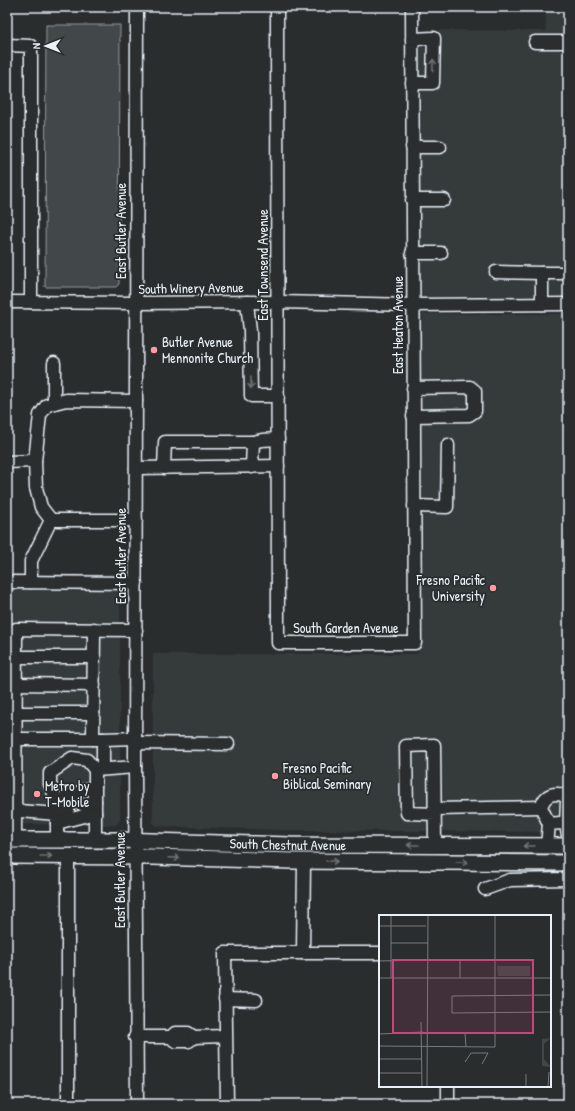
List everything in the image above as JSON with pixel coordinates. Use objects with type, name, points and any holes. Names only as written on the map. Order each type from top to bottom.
[{"type":"main road","name":"South Chestnut Avenue","points":[[11,840],[135,840],[290,845],[568,846]]},
{"type":"main road","name":"South Chestnut Avenue","points":[[7,856],[304,861],[568,862]]},
{"type":"street","name":"East Butler Avenue","points":[[137,7],[135,741],[137,1104]]},
{"type":"street","name":"East Townsend Avenue","points":[[277,7],[278,643]]},
{"type":"street","name":"East Heaton Avenue","points":[[412,7],[415,643]]},
{"type":"street","points":[[412,38],[434,38],[433,83],[412,83]]},
{"type":"street","points":[[535,42],[568,42]]},
{"type":"street","points":[[7,46],[31,46],[31,302]]},
{"type":"street","points":[[412,147],[440,147]]},
{"type":"street","points":[[412,200],[444,200]]},
{"type":"street","points":[[412,253],[441,253]]},
{"type":"street","points":[[496,272],[568,273]]},
{"type":"street","points":[[542,273],[542,304]]},
{"type":"street","name":"South Winery Avenue","points":[[7,302],[278,302],[413,305],[568,304]]},
{"type":"street","points":[[247,302],[250,331],[251,396],[278,396]]},
{"type":"street","points":[[54,363],[54,403]]},
{"type":"street","points":[[413,388],[470,387],[475,391],[475,411],[469,415],[413,416]]},
{"type":"street","points":[[51,520],[41,507],[36,488],[35,461],[40,415],[47,405],[66,400],[136,401]]},
{"type":"street","points":[[164,468],[165,442],[253,442],[278,439]]},
{"type":"street","points":[[252,467],[253,442]]},
{"type":"street","points":[[414,506],[447,507],[448,445]]},
{"type":"street","points":[[7,462],[35,461]]},
{"type":"street","points":[[136,468],[278,466]]},
{"type":"street","points":[[51,520],[136,520]]},
{"type":"street","points":[[31,582],[31,561],[51,520]]},
{"type":"street","points":[[7,582],[136,583]]},
{"type":"street","points":[[11,840],[11,778],[16,739],[16,629],[136,630]]},
{"type":"street","points":[[94,629],[93,713],[98,739],[99,769],[95,786],[96,840]]},
{"type":"street","name":"South Garden Avenue","points":[[278,643],[415,643]]},
{"type":"street","points":[[16,657],[94,657]]},
{"type":"street","points":[[16,684],[94,685]]},
{"type":"street","points":[[16,713],[93,713]]},
{"type":"street","points":[[16,739],[98,739],[228,744]]},
{"type":"street","points":[[435,845],[435,811],[434,745],[406,746],[407,813],[435,811],[541,807]]},
{"type":"street","points":[[57,840],[60,816],[57,801],[50,784],[50,773],[72,758],[88,760],[99,769],[135,767]]},
{"type":"street","points":[[57,801],[95,786]]},
{"type":"street","points":[[546,846],[549,824],[541,807],[544,799],[549,795],[558,793],[566,795],[567,830]]},
{"type":"street","points":[[83,805],[95,807]]},
{"type":"street","points":[[11,810],[60,816],[95,807]]},
{"type":"street","points":[[549,824],[560,823],[567,830]]},
{"type":"street","points":[[68,856],[68,1104]]},
{"type":"street","points":[[303,953],[304,861]]},
{"type":"street","points":[[485,889],[510,880],[568,879]]},
{"type":"street","points":[[227,1104],[225,953],[379,953]]},
{"type":"street","points":[[225,999],[256,1000]]},
{"type":"street","points":[[136,1037],[171,1037],[176,1041],[189,1041],[194,1037],[225,1036]]},
{"type":"street","points":[[448,1087],[448,1104]]},
{"type":"shaded area","points":[[546,7],[568,7],[568,302],[412,301],[412,30],[546,31]]},
{"type":"shaded area","points":[[46,25],[120,25],[119,284],[116,287],[45,287]]},
{"type":"shaded area","name":"Fresno Pacific University","points":[[420,314],[568,314],[568,832],[282,830],[157,826],[153,823],[153,654],[418,654]]},
{"type":"shaded area","points":[[7,574],[120,574],[120,820],[116,825],[7,824]]},
{"type":"place","name":"Butler Avenue Mennonite Church","points":[[154,350]]},
{"type":"place","name":"Fresno Pacific University","points":[[493,588]]},
{"type":"place","name":"Fresno Pacific Biblical Seminary","points":[[275,776]]},
{"type":"place","name":"Metro by T-Mobile","points":[[37,794]]}]
